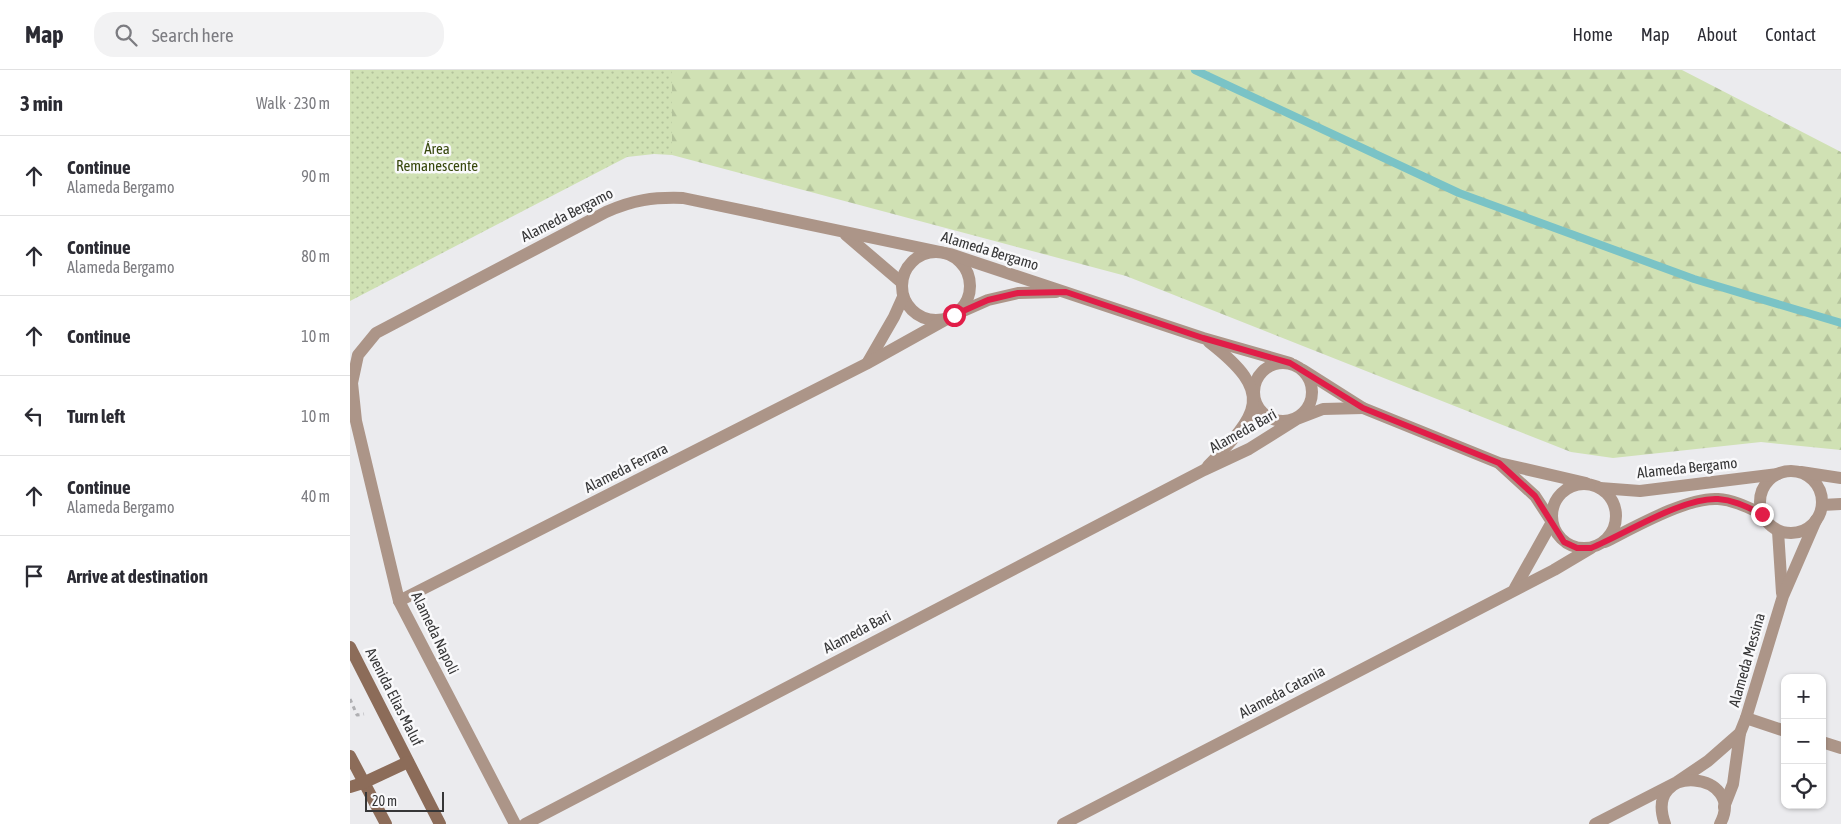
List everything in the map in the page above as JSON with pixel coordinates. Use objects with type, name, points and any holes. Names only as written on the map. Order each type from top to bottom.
[{"type":"street","name":"Alameda Bergamo","points":[[352,383],[358,355],[376,333],[606,212],[631,201],[658,197],[683,198],[844,234],[950,254],[1203,338],[1290,363]]},
{"type":"street","name":"Alameda Bergamo","points":[[844,234],[902,282]]},
{"type":"street","points":[[932,253],[950,254],[960,262],[968,275],[969,290],[964,304],[954,315],[939,320],[924,318],[911,310],[903,297],[902,282],[907,268],[917,258],[932,253]]},
{"type":"street","name":"Alameda Bergamo","points":[[954,315],[988,300],[1018,293],[1066,292]]},
{"type":"street","points":[[866,364],[894,317],[903,297]]},
{"type":"street","name":"Alameda Ferrara","points":[[400,601],[866,364],[954,315]]},
{"type":"street","name":"Alameda Bergamo","points":[[1203,338],[1231,359],[1243,373],[1254,395]]},
{"type":"street","points":[[1363,408],[1323,410],[1285,422],[1272,420],[1263,414],[1257,405],[1254,395],[1255,385],[1267,368],[1276,364],[1290,363],[1363,408],[1499,463],[1600,488],[1611,498],[1616,510],[1614,528],[1597,545]]},
{"type":"street","points":[[1297,419],[1306,411],[1313,398],[1312,382],[1303,370]]},
{"type":"street","name":"Alameda Napoli","points":[[352,383],[356,421],[400,601],[515,824]]},
{"type":"street","name":"Alameda Bari","points":[[1204,470],[1239,433],[1250,414],[1254,395]]},
{"type":"street","name":"Alameda Bari","points":[[525,824],[1204,470],[1249,449],[1297,419]]},
{"type":"street","points":[[1499,463],[1535,496],[1552,522],[1555,531],[1564,542],[1577,548],[1597,545],[1697,502],[1717,499],[1738,503],[1762,514]]},
{"type":"street","points":[[1793,471],[1808,476],[1819,488],[1822,505],[1816,520],[1808,528],[1799,532],[1778,531],[1768,524],[1762,514],[1759,498],[1766,484],[1778,474],[1793,471],[1841,478]]},
{"type":"street","name":"Alameda Bergamo","points":[[1600,488],[1640,491],[1778,474]]},
{"type":"street","points":[[1515,588],[1552,522],[1555,501],[1563,491],[1574,485],[1586,483]]},
{"type":"street","points":[[1822,505],[1841,504]]},
{"type":"street","name":"Alameda Messina","points":[[1720,824],[1733,784],[1740,733],[1782,596],[1816,520]]},
{"type":"street","name":"Alameda Messina","points":[[1778,531],[1782,596]]},
{"type":"street","name":"Alameda Catania","points":[[1063,824],[1515,588],[1554,570],[1597,545]]},
{"type":"street","name":"Avenida Elias Maluf","points":[[350,647],[440,824]]},
{"type":"street","points":[[1746,718],[1781,730]]},
{"type":"street","name":"Alameda Messina","points":[[1677,782],[1708,761],[1740,733]]},
{"type":"street","points":[[1826,743],[1841,748]]},
{"type":"street","points":[[350,756],[386,824]]},
{"type":"street","name":"Avenida Elias Maluf","points":[[350,787],[408,762]]},
{"type":"street","points":[[1595,824],[1677,782],[1689,779],[1702,780],[1713,785],[1720,795],[1724,807]]},
{"type":"street","points":[[1665,824],[1662,814],[1662,802],[1668,791],[1677,782]]},
{"type":"green space","name":"Área Remanescente","points":[[350,70],[672,70],[672,155],[654,154],[627,157],[350,301]]},
{"type":"green space","points":[[672,70],[1682,70],[1841,152],[1841,450],[1761,442],[1613,458],[1571,452],[1126,276],[672,155]]},
{"type":"waterway","points":[[1195,70],[1459,193],[1694,279],[1841,323]]},
{"type":"route","points":[[954,315],[988,300],[1018,293],[1066,292],[1203,338],[1290,363],[1363,408],[1499,463],[1535,496],[1552,522],[1555,531],[1564,542],[1577,548],[1591,548],[1697,502],[1717,499],[1738,503],[1762,514]]}]
